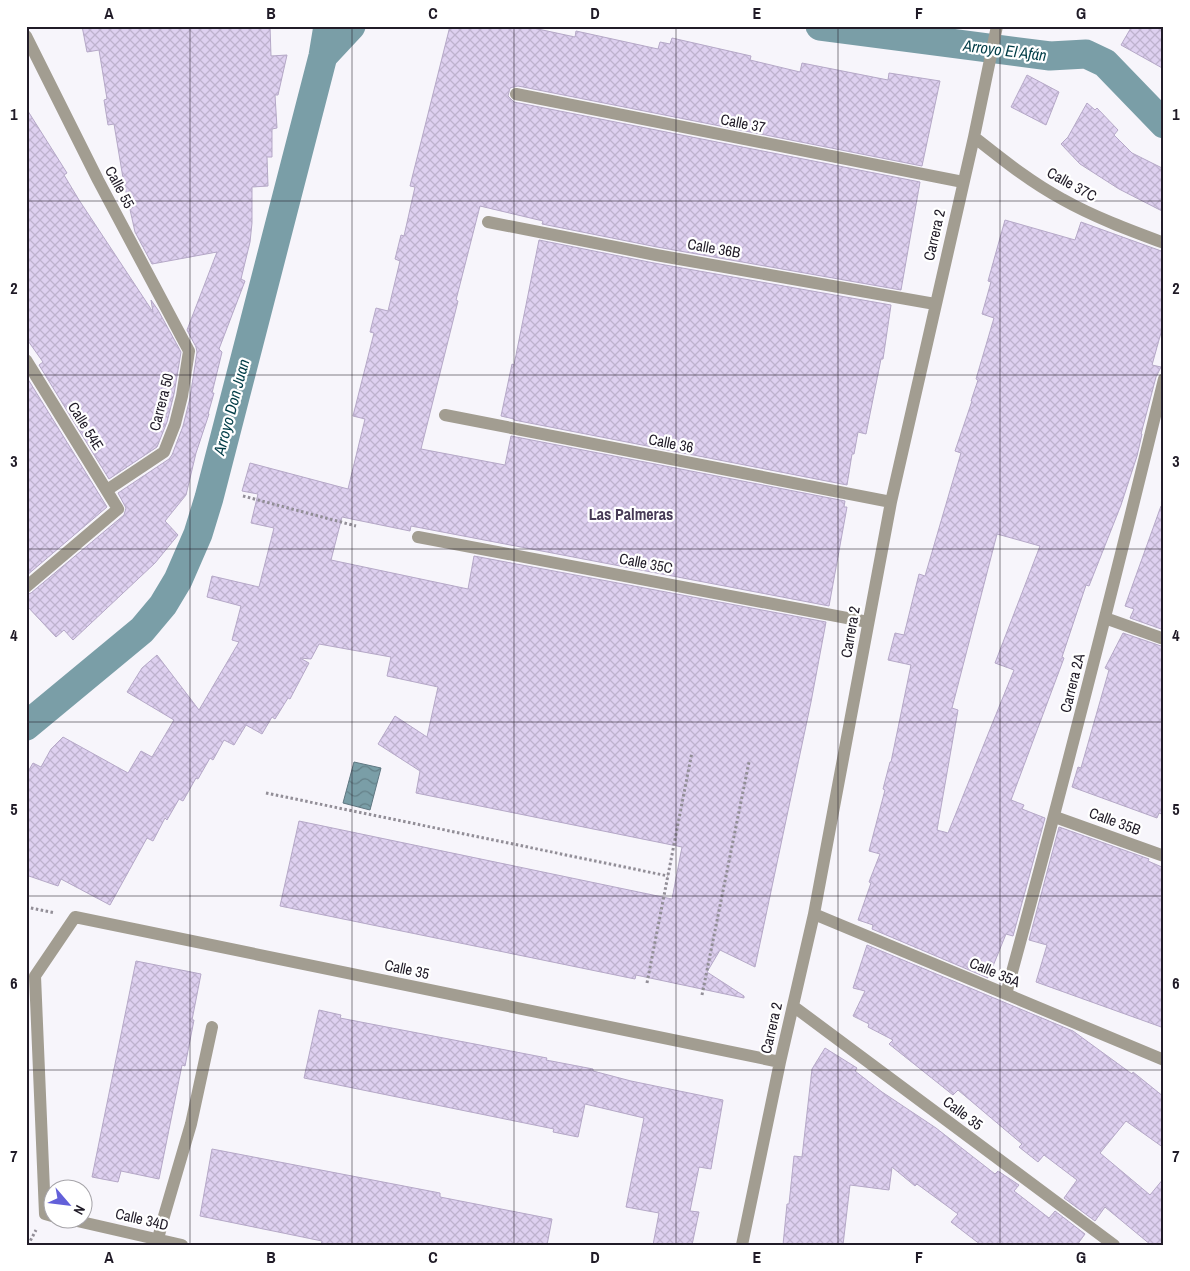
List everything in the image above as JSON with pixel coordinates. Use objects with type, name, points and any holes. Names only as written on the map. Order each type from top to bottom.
[{"type":"street","points":[[26,35],[36,26]]},
{"type":"street","name":"Carrera 2","points":[[742,1245],[780,1062],[814,914],[841,780],[868,622],[892,502],[974,137],[996,29]]},
{"type":"street","name":"Calle 55","points":[[26,35],[98,180],[188,351]]},
{"type":"street","name":"Calle 37","points":[[516,94],[963,182]]},
{"type":"street","name":"Calle 37C","points":[[974,137],[1024,176],[1062,199],[1118,226],[1164,243]]},
{"type":"street","name":"Calle 36B","points":[[488,222],[656,255],[935,304]]},
{"type":"street","name":"Carrera 50","points":[[107,490],[164,452],[180,405],[188,351]]},
{"type":"street","name":"Calle 54E","points":[[26,360],[118,509],[26,587]]},
{"type":"street","name":"Carrera 2A","points":[[1006,994],[1106,618],[1164,379]]},
{"type":"street","name":"Calle 36","points":[[445,415],[892,502]]},
{"type":"street","name":"Calle 35C","points":[[418,537],[868,622]]},
{"type":"street","points":[[1106,618],[1164,639]]},
{"type":"street","name":"Calle 35B","points":[[1054,817],[1164,856]]},
{"type":"street","name":"Calle 35A","points":[[814,914],[1164,1060]]},
{"type":"street","points":[[47,1178],[35,976],[75,917]]},
{"type":"street","name":"Calle 35","points":[[75,917],[780,1062]]},
{"type":"street","name":"Calle 35","points":[[793,1006],[1100,1241],[1114,1245]]},
{"type":"street","points":[[158,1239],[191,1124],[212,1026]]},
{"type":"street","name":"Calle 34D","points":[[92,1224],[182,1245]]},
{"type":"path","points":[[243,496],[356,526]]},
{"type":"path","points":[[647,983],[692,752]]},
{"type":"path","points":[[702,995],[748,762]]},
{"type":"path","points":[[266,793],[668,876]]},
{"type":"path","points":[[26,908],[75,917]]},
{"type":"water","points":[[354,762],[381,768],[370,810],[343,803]]},
{"type":"building","points":[[82,26],[270,26],[271,56],[287,55],[278,95],[275,95],[277,128],[272,129],[272,157],[267,157],[268,186],[252,187],[250,242],[241,279],[245,281],[219,349],[222,352],[212,393],[214,393],[186,495],[165,521],[178,535],[155,563],[73,640],[64,630],[56,637],[26,605],[26,595],[31,593],[124,515],[126,508],[118,493],[169,459],[172,455],[183,426],[190,398],[197,352],[187,330],[217,252],[152,264],[135,232],[114,124],[108,125],[104,100],[107,99],[99,50],[87,52]]},
{"type":"building","points":[[450,26],[524,26],[575,37],[576,31],[658,49],[660,42],[670,44],[672,38],[751,56],[750,60],[800,72],[802,63],[888,80],[889,73],[940,81],[922,166],[518,86],[510,88],[508,96],[514,102],[920,182],[901,290],[657,247],[542,224],[543,221],[480,206],[421,449],[505,465],[511,436],[845,501],[844,507],[847,507],[829,606],[411,526],[410,531],[342,517],[331,560],[468,589],[474,556],[826,622],[755,967],[720,950],[707,972],[744,996],[744,998],[636,975],[635,979],[280,906],[299,821],[672,899],[682,847],[416,793],[420,771],[378,744],[395,716],[427,737],[438,687],[387,676],[391,657],[319,644],[311,659],[300,658],[309,663],[290,699],[288,698],[275,719],[272,717],[262,734],[246,725],[234,745],[224,740],[213,760],[210,758],[198,779],[196,778],[183,801],[179,799],[167,820],[165,818],[153,841],[147,838],[110,905],[61,879],[58,886],[26,875],[26,775],[33,763],[41,767],[51,749],[63,737],[128,773],[141,751],[152,757],[174,720],[127,692],[142,668],[157,655],[199,710],[239,642],[232,640],[241,606],[207,597],[212,576],[259,587],[274,528],[251,523],[258,494],[242,491],[250,463],[348,489],[365,419],[353,416],[374,333],[370,332],[376,308],[388,311],[400,261],[395,259],[401,235],[404,236],[415,187],[410,186]]},
{"type":"building","points":[[1132,26],[1164,26],[1164,69],[1121,45]]},
{"type":"building","points":[[1027,75],[1059,92],[1046,125],[1011,107]]},
{"type":"building","points":[[1087,103],[1095,110],[1097,108],[1118,130],[1114,135],[1132,153],[1164,169],[1164,212],[1119,189],[1080,164],[1061,144],[1068,137]]},
{"type":"building","points":[[26,108],[67,173],[64,175],[79,200],[153,312],[151,300],[158,310],[181,352],[167,422],[157,447],[109,479],[39,365],[43,362],[26,338]]},
{"type":"building","points":[[1005,220],[1075,240],[1081,222],[1164,252],[1164,322],[1152,365],[1161,367],[1156,377],[1137,456],[1121,505],[1089,586],[1086,585],[1062,657],[1064,658],[1011,800],[1024,805],[1022,809],[1045,818],[1013,936],[1006,934],[993,966],[977,962],[991,971],[988,978],[872,929],[873,925],[858,920],[871,883],[869,882],[880,854],[869,851],[885,790],[883,789],[891,762],[911,665],[888,660],[895,633],[904,635],[919,574],[925,576],[961,453],[955,451],[972,401],[978,380],[976,379],[994,318],[982,314],[991,282],[988,281]],"holes":[[[997,534],[1040,546],[995,663],[1014,670],[948,833],[937,830],[958,710],[952,708]]]},
{"type":"building","points":[[539,240],[654,263],[891,305],[883,359],[881,359],[866,434],[858,432],[847,485],[501,416],[512,364],[514,365]]},
{"type":"building","points":[[26,376],[107,507],[26,576]]},
{"type":"building","points":[[1161,506],[1164,507],[1164,630],[1130,618],[1134,609],[1125,606]]},
{"type":"building","points":[[1123,633],[1164,647],[1164,815],[1159,813],[1157,818],[1072,787],[1078,767],[1081,768],[1109,670],[1105,668]]},
{"type":"building","points":[[1059,827],[1149,859],[1148,861],[1164,868],[1164,1028],[1036,982],[1047,945],[1029,940]]},
{"type":"building","points":[[867,945],[1073,1031],[1132,1074],[1133,1072],[1164,1097],[1164,1148],[1126,1121],[1100,1153],[1150,1195],[1164,1178],[1164,1245],[1151,1245],[1105,1207],[1095,1221],[1064,1198],[1077,1180],[1044,1155],[1038,1162],[1019,1147],[1022,1144],[958,1090],[953,1095],[889,1044],[893,1040],[868,1027],[869,1024],[853,1016],[865,991],[853,988]]},
{"type":"building","points":[[136,961],[201,974],[185,1066],[182,1065],[159,1179],[121,1171],[118,1182],[92,1177]]},
{"type":"building","points":[[319,1010],[341,1015],[340,1018],[547,1058],[546,1060],[593,1069],[593,1071],[631,1081],[723,1100],[711,1169],[699,1167],[690,1211],[699,1212],[692,1245],[653,1245],[659,1213],[626,1207],[644,1118],[585,1104],[578,1137],[553,1132],[554,1129],[304,1078]]},
{"type":"building","points":[[825,1048],[857,1068],[855,1071],[882,1092],[936,1128],[995,1174],[998,1171],[1019,1185],[1014,1191],[1049,1218],[1055,1211],[1085,1234],[1077,1245],[981,1245],[951,1222],[958,1214],[917,1184],[915,1186],[892,1167],[889,1190],[850,1185],[843,1245],[783,1245],[794,1156],[802,1157],[812,1069]]},
{"type":"building","points":[[212,1149],[440,1193],[440,1197],[552,1219],[547,1245],[321,1245],[322,1241],[200,1216]]},
{"type":"waterway","name":"Arroyo Don Juan","points":[[26,726],[142,630],[163,605],[178,580],[198,534],[209,498],[323,56],[328,26]]},
{"type":"waterway","name":"Arroyo El Afán","points":[[323,56],[351,26]]},
{"type":"waterway","name":"Arroyo El Afán","points":[[820,26],[1050,56],[1086,54],[1105,63],[1164,124]]},
{"type":"district","name":"Las Palmeras","points":[[631,514]]}]
